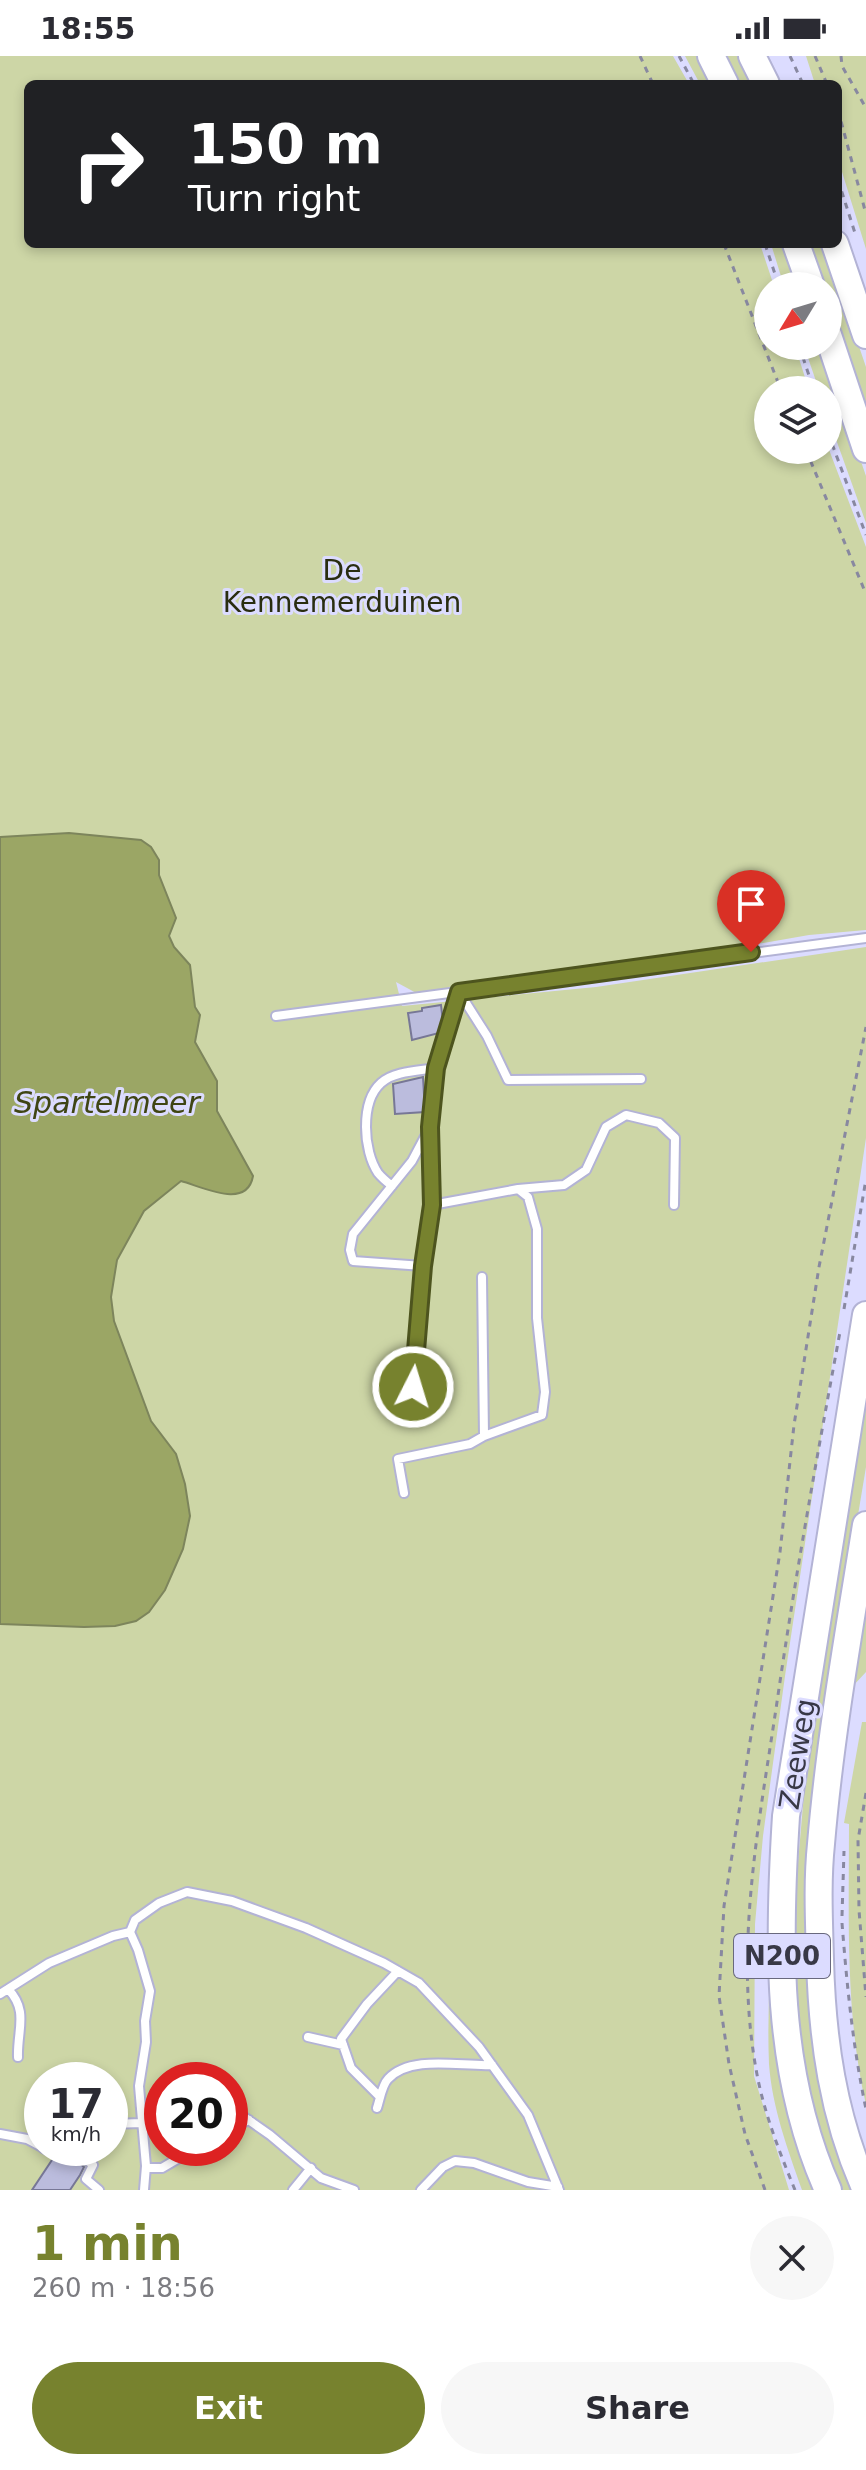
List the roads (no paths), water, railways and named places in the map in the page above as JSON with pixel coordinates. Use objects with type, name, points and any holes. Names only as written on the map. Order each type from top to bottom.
[{"type":"main road","points":[[711,56],[723,80]]},
{"type":"main road","points":[[752,56],[764,80]]},
{"type":"main road","points":[[846,242],[866,335]]},
{"type":"main road","points":[[797,248],[806,272]]},
{"type":"main road","points":[[836,360],[866,449]]},
{"type":"main road","name":"Zeeweg","points":[[828,2190],[804,2122],[788,2049],[782,1985],[783,1862],[786,1816],[866,1315]]},
{"type":"main road","name":"Zeeweg","points":[[866,1525],[836,1708],[821,1846],[819,1896],[824,2036],[834,2096],[866,2190]]},
{"type":"lane","points":[[276,1016],[866,938]]},
{"type":"lane","points":[[413,1387],[423,1266],[432,1205],[430,1127],[436,1068],[459,992]]},
{"type":"lane","points":[[459,992],[487,1036],[508,1080],[641,1079]]},
{"type":"lane","points":[[392,1186],[379,1175],[368,1146],[367,1117],[372,1094],[391,1076],[436,1068]]},
{"type":"lane","points":[[432,1205],[518,1189],[564,1185],[586,1170],[606,1127],[626,1115],[659,1123],[675,1138],[674,1205]]},
{"type":"lane","points":[[423,1266],[353,1261],[350,1250],[353,1234],[412,1161],[430,1127]]},
{"type":"lane","points":[[404,1493],[398,1459],[470,1444],[542,1415],[545,1392],[537,1318],[537,1229],[528,1197],[518,1189]]},
{"type":"lane","points":[[482,1277],[484,1436]]},
{"type":"lane","points":[[144,2190],[146,2168],[139,2086],[150,1991],[130,1932],[135,1920],[159,1903],[187,1892],[232,1901],[306,1928],[419,1983],[479,2047],[528,2115],[559,2189],[528,2186],[474,2163],[455,2161],[443,2167],[421,2190]]},
{"type":"lane","points":[[18,2057],[17,2036],[22,2019],[19,2000],[4,1992],[49,1963],[130,1932]]},
{"type":"lane","points":[[380,2097],[351,2068],[341,2039],[367,2004],[398,1971]]},
{"type":"lane","points":[[308,2037],[343,2045]]},
{"type":"lane","points":[[377,2108],[386,2080],[399,2071],[435,2061],[467,2066],[492,2065]]},
{"type":"lane","points":[[249,2120],[321,2178],[354,2190]]},
{"type":"lane","points":[[128,2123],[142,2123]]},
{"type":"lane","points":[[0,2134],[24,2138]]},
{"type":"lane","points":[[92,2166],[86,2179],[99,2190]]},
{"type":"lane","points":[[146,2168],[165,2166]]},
{"type":"lane","points":[[283,2190],[293,2189],[311,2168]]},
{"type":"water","name":"Spartelmeer","points":[[69,833],[141,840],[151,847],[159,860],[159,875],[176,918],[169,936],[174,947],[190,965],[195,1007],[200,1015],[195,1042],[217,1081],[217,1111],[253,1176],[249,1186],[233,1194],[223,1194],[181,1181],[144,1211],[117,1260],[111,1297],[114,1321],[151,1421],[176,1454],[190,1516],[183,1549],[165,1590],[149,1612],[136,1621],[115,1626],[0,1624],[0,837]]},
{"type":"park label","name":"De Kennemerduinen","points":[[342,586]]}]
